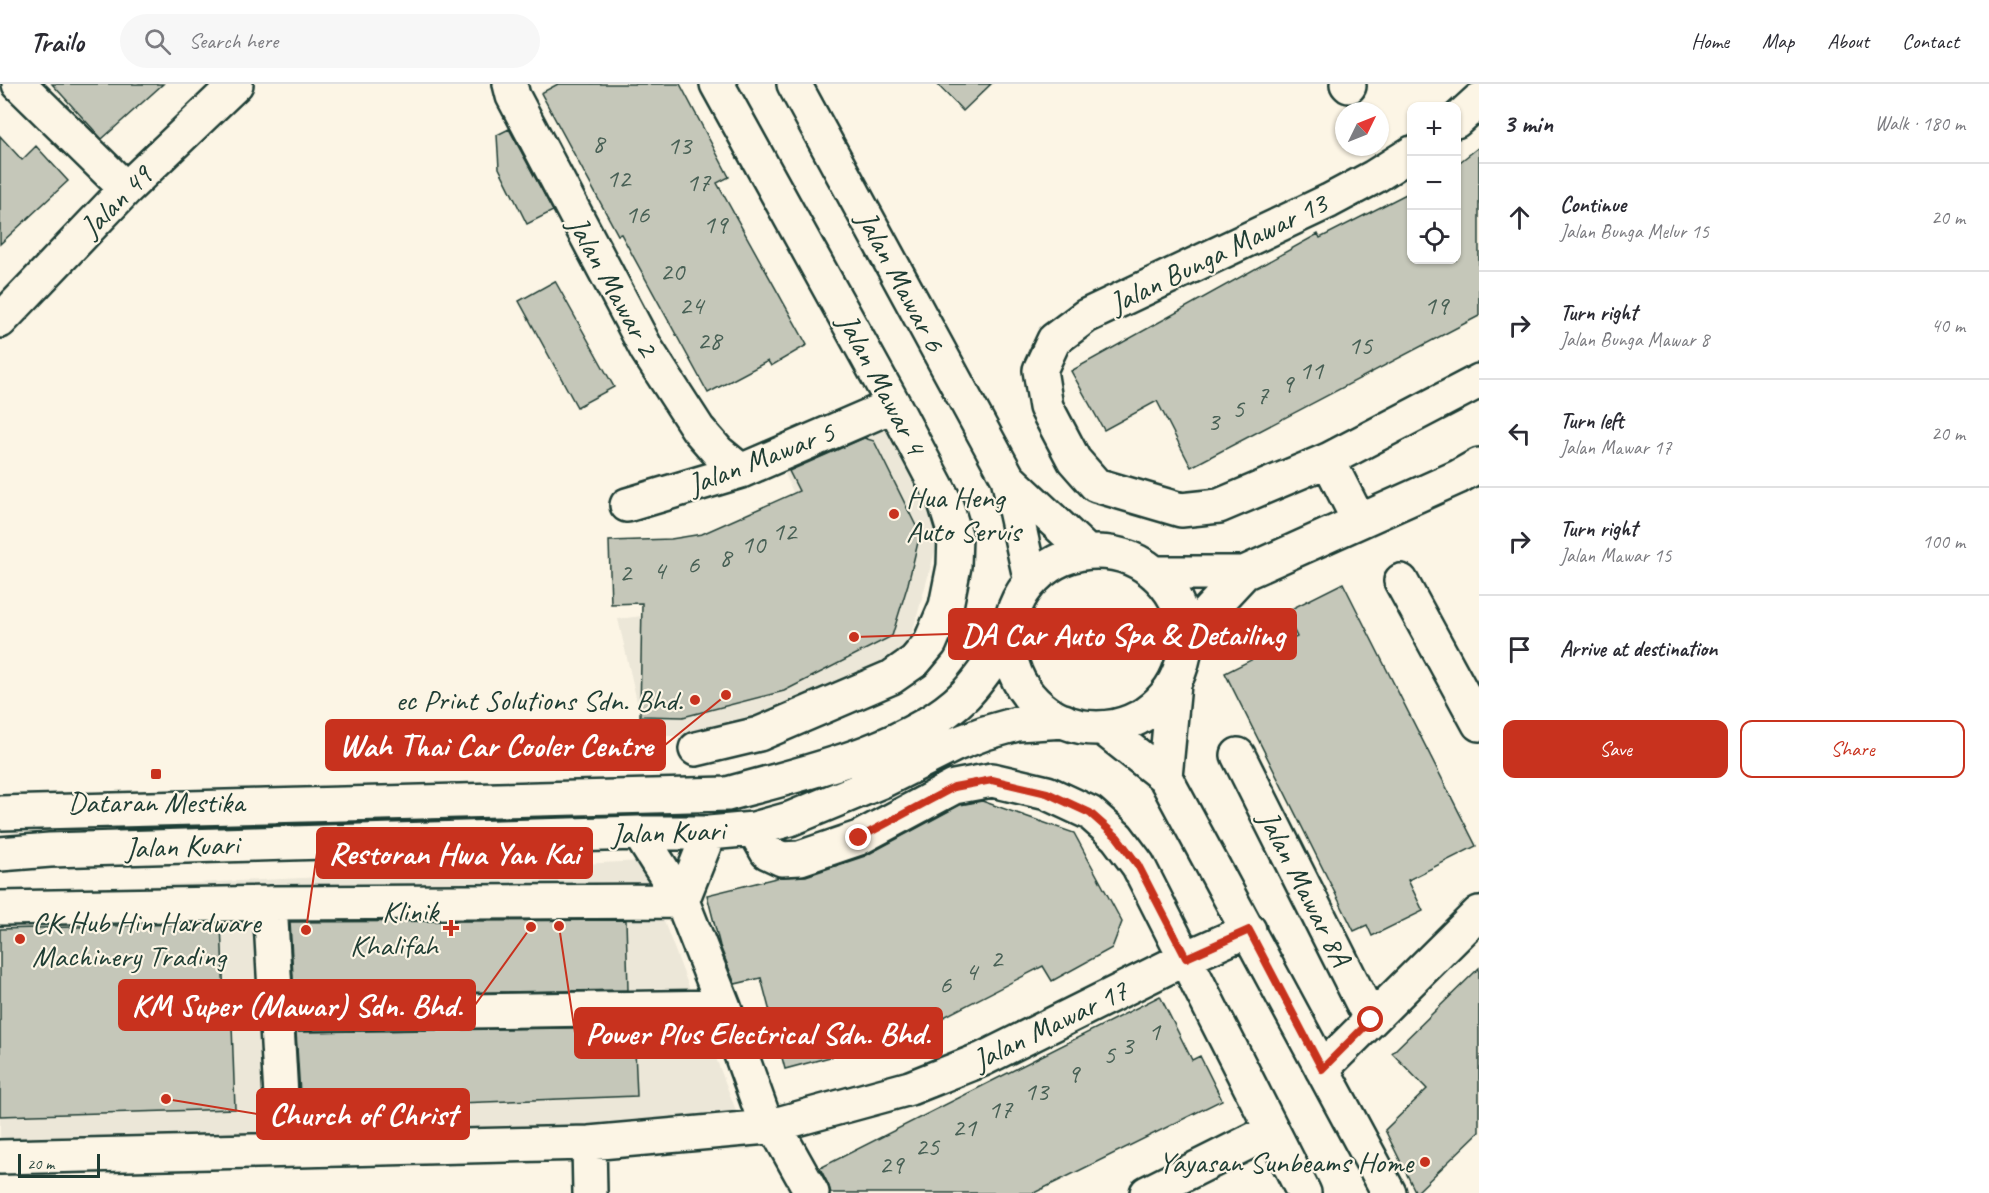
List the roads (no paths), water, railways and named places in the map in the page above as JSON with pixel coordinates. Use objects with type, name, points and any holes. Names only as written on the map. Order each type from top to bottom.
[{"type":"street","points":[[19,84],[126,189]]},
{"type":"street","name":"Jalan 49","points":[[0,321],[126,189],[236,84]]},
{"type":"street","name":"Jalan Mawar 2","points":[[510,84],[513,96],[647,350],[698,429],[718,453],[741,471]]},
{"type":"street","name":"Jalan Mawar 4","points":[[717,84],[894,405],[945,502],[955,535],[954,566],[946,606],[930,643],[915,661],[892,677],[759,734],[705,747],[727,794]]},
{"type":"street","name":"Jalan Mawar 6","points":[[794,84],[1008,478],[1031,582]]},
{"type":"street","points":[[1461,116],[1479,100]]},
{"type":"street","name":"Jalan Bunga Mawar 13","points":[[1328,460],[1219,506],[1180,510],[1096,485],[1074,460],[1046,407],[1040,369],[1054,340],[1086,316],[1329,201],[1407,156]]},
{"type":"street","points":[[1359,522],[1328,460],[1479,381]]},
{"type":"street","name":"Jalan Mawar 5","points":[[627,505],[741,471],[894,405]]},
{"type":"street","points":[[1186,635],[1244,573],[1458,477],[1479,465]]},
{"type":"street","name":"Jalan Mawar 6","points":[[1008,478],[1087,552]]},
{"type":"street","points":[[1165,777],[1174,684],[1183,660],[1186,635],[1181,612],[1170,590],[1154,573],[1134,560],[1111,553],[1087,552],[1066,557],[1047,567],[1031,582],[1015,607],[1010,636],[1012,663],[1023,687],[1041,707],[1064,721],[1083,727],[1103,728],[1131,722],[1156,706],[1174,684]]},
{"type":"street","points":[[1154,573],[1244,573]]},
{"type":"street","points":[[1401,581],[1479,724]]},
{"type":"street","name":"Jalan Kuari","points":[[0,813],[727,794],[800,775],[874,750],[926,725],[967,693],[1010,636]]},
{"type":"street","name":"Jalan Kuari","points":[[0,854],[50,850],[639,833],[709,833],[754,829],[800,815],[882,781],[956,744],[986,733],[1017,724],[1064,721]]},
{"type":"street","points":[[1103,728],[1165,777],[1389,1193]]},
{"type":"street","name":"Jalan Mawar 8A","points":[[1238,755],[1371,1020]]},
{"type":"street","points":[[754,829],[767,852],[782,859],[800,858],[859,838],[954,787],[992,780],[1047,793],[1090,813],[1117,837],[1138,865],[1304,1193]]},
{"type":"street","points":[[639,833],[682,901],[770,1126],[812,1193]]},
{"type":"street","points":[[682,901],[709,833]]},
{"type":"street","points":[[0,908],[270,903],[682,901]]},
{"type":"street","points":[[270,903],[284,1149]]},
{"type":"street","points":[[1322,1069],[1479,913]]},
{"type":"street","name":"Jalan Mawar 17","points":[[589,1143],[770,1126],[910,1088],[983,1059],[1186,958],[1249,930]]},
{"type":"street","points":[[276,1014],[724,1007]]},
{"type":"street","points":[[1147,1193],[1271,1131]]},
{"type":"street","points":[[0,1157],[589,1143],[590,1193]]},
{"type":"place","name":"Hua Heng Auto Servis","points":[[894,514]]},
{"type":"place","name":"DA Car Auto Spa & Detailing","points":[[854,637]]},
{"type":"place","name":"Wah Thai Car Cooler Centre","points":[[726,695]]},
{"type":"place","name":"ec Print Solutions Sdn. Bhd.","points":[[695,700]]},
{"type":"place","name":"Dataran Mestika","points":[[156,774]]},
{"type":"place","name":"Power Plus Electrical Sdn. Bhd.","points":[[559,926]]},
{"type":"place","name":"KM Super (Mawar) Sdn. Bhd.","points":[[531,927]]},
{"type":"place","name":"Klinik Khalifah","points":[[451,928]]},
{"type":"place","name":"Restoran Hwa Yan Kai","points":[[306,930]]},
{"type":"place","name":"CK Hub Hin Hardware Machinery Trading","points":[[20,939]]},
{"type":"place","name":"Church of Christ","points":[[166,1099]]},
{"type":"place","name":"Yayasan Sunbeams Home","points":[[1425,1162]]}]
